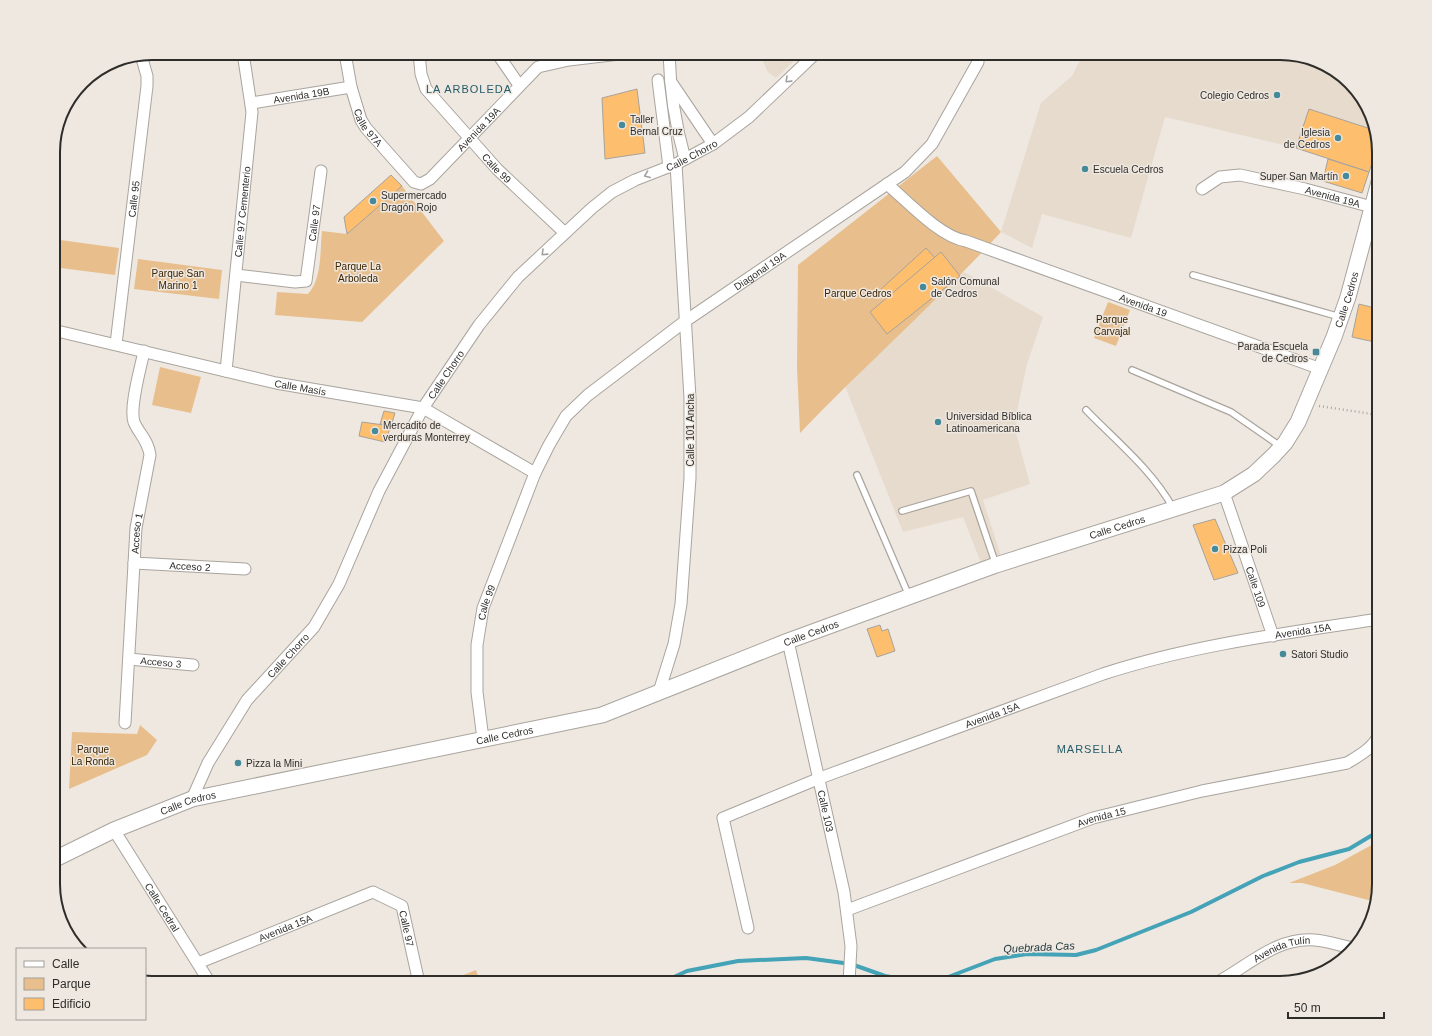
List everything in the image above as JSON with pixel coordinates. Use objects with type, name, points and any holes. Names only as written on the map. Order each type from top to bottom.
[{"type":"street","name":"Calle 97 Cementerio","points":[[226,371],[252,103],[244,60]]},
{"type":"street","name":"Calle 97A","points":[[346,60],[351,87],[361,120],[366,128],[414,182],[421,184]]},
{"type":"street","name":"Calle 99","points":[[420,60],[426,89],[497,169],[565,233]]},
{"type":"street","points":[[502,60],[519,85]]},
{"type":"street","name":"Avenida 19A","points":[[421,184],[430,179],[519,85],[540,66],[557,60]]},
{"type":"street","points":[[669,60],[670,79],[677,130],[677,163]]},
{"type":"street","name":"Calle Chorro","points":[[192,799],[208,763],[247,700],[314,627],[339,584],[380,491],[423,408],[479,325],[518,277],[612,192],[635,180],[677,163],[713,144],[749,117],[809,60]]},
{"type":"street","name":"Calle 95","points":[[116,344],[147,86],[147,76],[143,61]]},
{"type":"street","name":"Diagonal 19A","points":[[535,473],[566,416],[588,395],[684,322],[905,172],[932,144],[978,62]]},
{"type":"street","points":[[670,79],[713,144]]},
{"type":"street","points":[[658,80],[677,163]]},
{"type":"street","name":"Avenida 19B","points":[[252,103],[351,87]]},
{"type":"street","name":"Calle 101 Ancha","points":[[659,692],[674,644],[681,604],[690,478],[690,398],[684,322],[677,163]]},
{"type":"street","name":"Calle 97","points":[[236,275],[302,282],[306,281],[308,276],[321,171]]},
{"type":"street","name":"Avenida 19A","points":[[1202,189],[1220,177],[1240,175],[1372,207]]},
{"type":"street","name":"Avenida 19","points":[[887,184],[934,224],[956,239],[966,241],[1321,369]]},
{"type":"street","name":"Calle Cedros","points":[[60,857],[114,830],[192,799],[602,715],[788,641],[996,564],[1224,493],[1254,474],[1281,447],[1298,422],[1341,317],[1372,207]]},
{"type":"street","name":"Calle Masís","points":[[60,332],[276,382],[423,408],[535,473]]},
{"type":"street","name":"Acceso 1","points":[[125,723],[136,528],[150,455],[149,445],[134,422],[133,409],[144,351]]},
{"type":"street","name":"Calle 99","points":[[483,739],[477,692],[477,645],[483,608],[535,473]]},
{"type":"street","name":"Calle 109","points":[[1224,493],[1273,636]]},
{"type":"street","name":"Acceso 2","points":[[134,564],[245,569]]},
{"type":"street","name":"Avenida 15A","points":[[748,928],[723,818],[820,778],[1102,674],[1144,660],[1372,619]]},
{"type":"street","name":"Calle 103","points":[[788,641],[820,778],[847,910],[851,946],[849,976]]},
{"type":"street","name":"Acceso 3","points":[[128,659],[193,665]]},
{"type":"street","name":"Avenida 15","points":[[847,910],[1093,818],[1202,791],[1347,763],[1372,745]]},
{"type":"street","name":"Calle Cedral","points":[[114,830],[206,976]]},
{"type":"street","name":"Calle 97","points":[[373,892],[402,906],[417,976]]},
{"type":"street","name":"Avenida 15A","points":[[198,963],[373,892]]},
{"type":"street","name":"Avenida Tulín","points":[[1237,976],[1269,950],[1300,939],[1316,940],[1347,947]]},
{"type":"lane","points":[[1193,275],[1341,317]]},
{"type":"lane","points":[[1132,370],[1231,412],[1281,447]]},
{"type":"lane","points":[[1086,410],[1146,471],[1164,493],[1173,508]]},
{"type":"lane","points":[[857,475],[909,596]]},
{"type":"lane","points":[[902,511],[972,491],[996,564]]},
{"type":"path","points":[[1307,403],[1372,414]]},
{"type":"shaded area","points":[[762,60],[795,60],[776,78],[768,72]]},
{"type":"shaded area","name":"Escuela Cedros","points":[[1080,60],[1280,60],[1304,63],[1321,69],[1331,75],[1349,91],[1363,111],[1369,128],[1309,109],[1296,148],[1165,117],[1131,238],[1042,214],[1032,248],[1001,232],[1041,103],[1072,76]]},
{"type":"shaded area","name":"Universidad Bíblica Latinoamericana","points":[[964,272],[1043,317],[1027,364],[1017,411],[1016,433],[1030,484],[983,500],[1001,556],[981,563],[963,517],[903,532],[845,386]]},
{"type":"green space","name":"Parque Cedros","points":[[937,156],[1001,232],[952,283],[800,433],[797,368],[798,265]]},
{"type":"green space","name":"Parque La Arboleda","points":[[402,186],[444,241],[362,322],[275,315],[277,292],[308,294],[313,288],[320,264],[322,231],[347,234]]},
{"type":"green space","points":[[60,240],[119,248],[115,275],[60,268]]},
{"type":"green space","name":"Parque San Marino 1","points":[[138,259],[222,270],[219,299],[134,289]]},
{"type":"green space","name":"Parque Carvajal","points":[[1108,302],[1130,310],[1116,346],[1094,338]]},
{"type":"green space","points":[[160,367],[201,377],[191,413],[152,405]]},
{"type":"green space","name":"Parque La Ronda","points":[[140,725],[157,740],[147,755],[69,789],[72,732],[137,734]]},
{"type":"green space","points":[[1372,845],[1372,890],[1370,901],[1302,883],[1289,883],[1335,865]]},
{"type":"green space","points":[[476,970],[478,976],[461,976]]},
{"type":"building","name":"Taller Bernal Cruz","points":[[637,89],[645,153],[605,159],[602,98]]},
{"type":"building","name":"Iglesia de Cedros","points":[[1309,109],[1369,128],[1372,146],[1372,163],[1369,172],[1296,148]]},
{"type":"building","name":"Super San Martín","points":[[1328,159],[1369,172],[1362,193],[1323,181]]},
{"type":"building","name":"Supermercado Dragón Rojo","points":[[391,175],[402,186],[347,234],[344,217]]},
{"type":"building","points":[[926,248],[935,258],[887,298],[880,290]]},
{"type":"building","name":"Salón Comunal de Cedros","points":[[941,252],[960,276],[887,334],[870,312]]},
{"type":"building","points":[[1359,304],[1372,307],[1372,341],[1352,337]]},
{"type":"building","points":[[384,411],[395,413],[391,426],[380,424]]},
{"type":"building","name":"Mercadito de verduras Monterrey","points":[[362,422],[391,426],[385,442],[359,436]]},
{"type":"building","name":"Pizza Poli","points":[[1215,519],[1238,573],[1214,580],[1193,525]]},
{"type":"building","points":[[880,625],[882,631],[888,629],[895,651],[877,657],[867,629]]},
{"type":"waterway","name":"Quebrada Cas","points":[[951,976],[995,959],[1027,954],[1076,955],[1096,950],[1191,912],[1263,876],[1299,862],[1349,849],[1372,835]]},
{"type":"waterway","name":"Quebrada Cas","points":[[676,976],[687,971],[738,961],[806,958],[851,964],[885,976]]},
{"type":"place","name":"Colegio Cedros","points":[[1277,95]]},
{"type":"place","name":"Taller Bernal Cruz","points":[[622,125]]},
{"type":"place","name":"Iglesia de Cedros","points":[[1338,138]]},
{"type":"place","name":"Escuela Cedros","points":[[1085,169]]},
{"type":"place","name":"Super San Martín","points":[[1346,176]]},
{"type":"place","name":"Supermercado Dragón Rojo","points":[[373,201]]},
{"type":"place","name":"Salón Comunal de Cedros","points":[[923,287]]},
{"type":"place","name":"Parada Escuela de Cedros","points":[[1316,352]]},
{"type":"place","name":"Universidad Bíblica Latinoamericana","points":[[938,422]]},
{"type":"place","name":"Mercadito de verduras Monterrey","points":[[375,431]]},
{"type":"place","name":"Pizza Poli","points":[[1215,549]]},
{"type":"place","name":"Satori Studio","points":[[1283,654]]},
{"type":"place","name":"Pizza la Mini","points":[[238,763]]},
{"type":"district","name":"LA ARBOLEDA","points":[[469,89]]},
{"type":"district","name":"MARSELLA","points":[[1090,749]]}]
